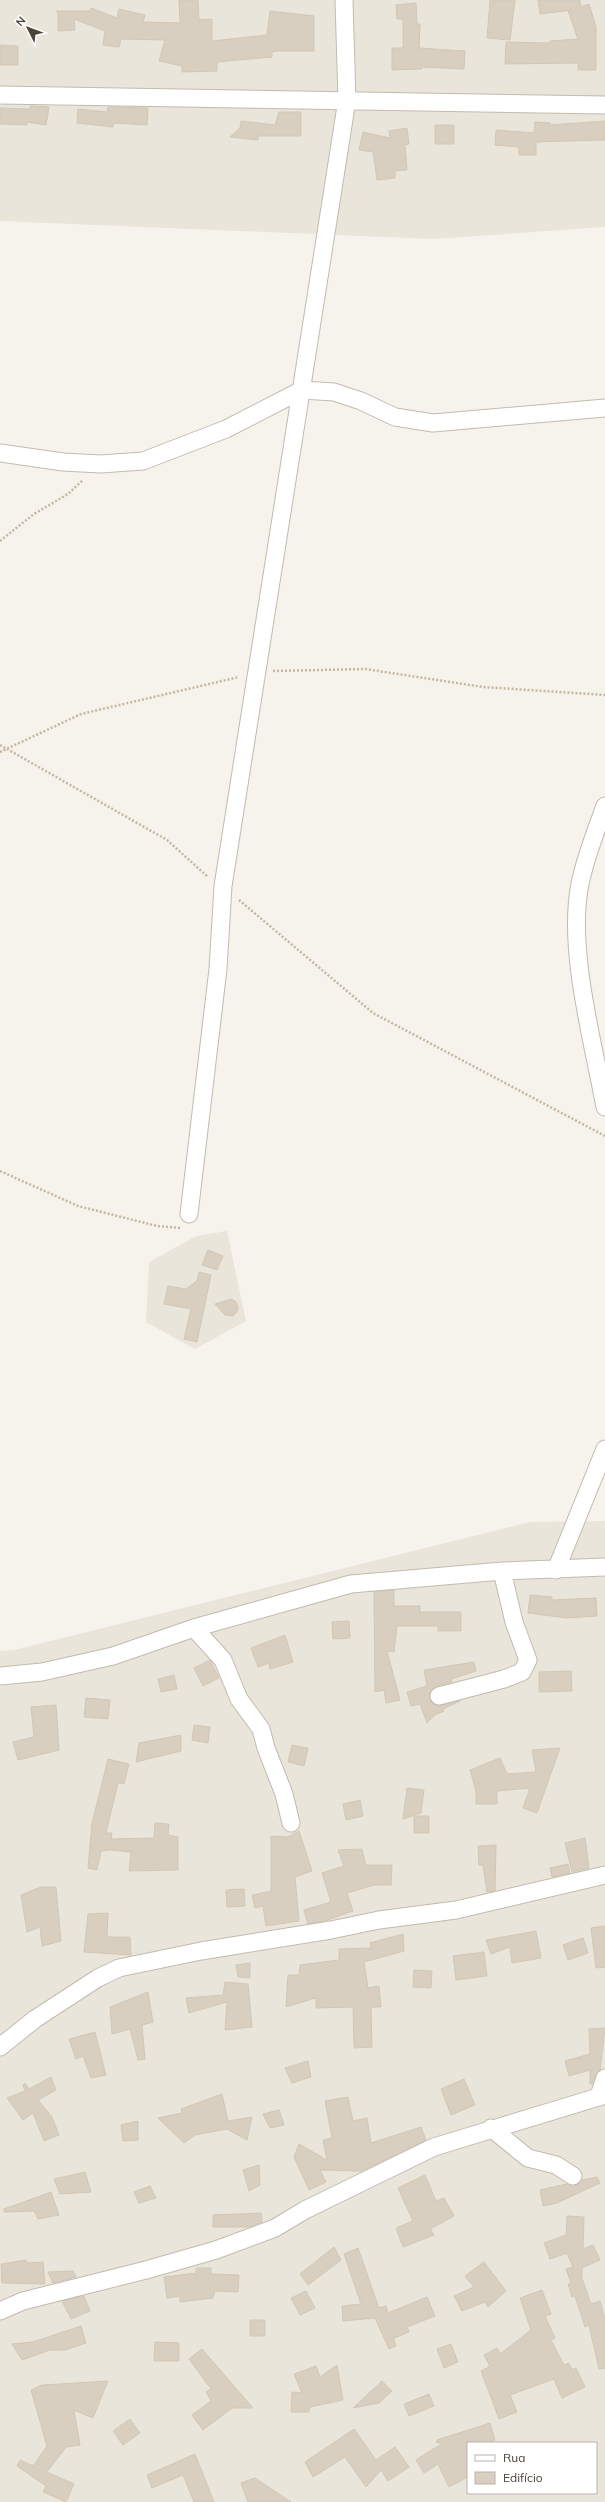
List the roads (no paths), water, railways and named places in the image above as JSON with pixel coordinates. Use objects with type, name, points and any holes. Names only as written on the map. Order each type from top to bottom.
[{"type":"street","points":[[189,1214],[218,969],[223,886],[348,100],[344,0]]},
{"type":"street","points":[[0,95],[605,105]]},
{"type":"street","points":[[0,453],[63,462],[102,464],[143,460],[226,429],[302,390],[334,392],[361,401],[395,417],[433,423],[605,408]]},
{"type":"street","points":[[605,806],[580,884],[576,931],[580,967],[605,1107]]},
{"type":"street","points":[[556,1570],[605,1448]]},
{"type":"street","points":[[0,1676],[42,1672],[113,1656],[194,1628],[351,1584],[502,1571],[605,1567]]},
{"type":"street","points":[[440,1696],[504,1679],[522,1672],[528,1660],[514,1622],[502,1571]]},
{"type":"street","points":[[194,1628],[223,1660],[239,1699],[261,1729],[266,1748],[284,1794],[291,1823]]},
{"type":"street","points":[[0,2048],[36,2019],[98,1978],[119,1968],[201,1951],[331,1930],[379,1920],[456,1910],[605,1875]]},
{"type":"street","points":[[0,2311],[29,2300],[191,2258],[275,2228],[306,2210],[434,2147],[491,2128],[602,2096],[605,2078]]},
{"type":"street","points":[[491,2128],[528,2158],[556,2165],[573,2176]]}]
